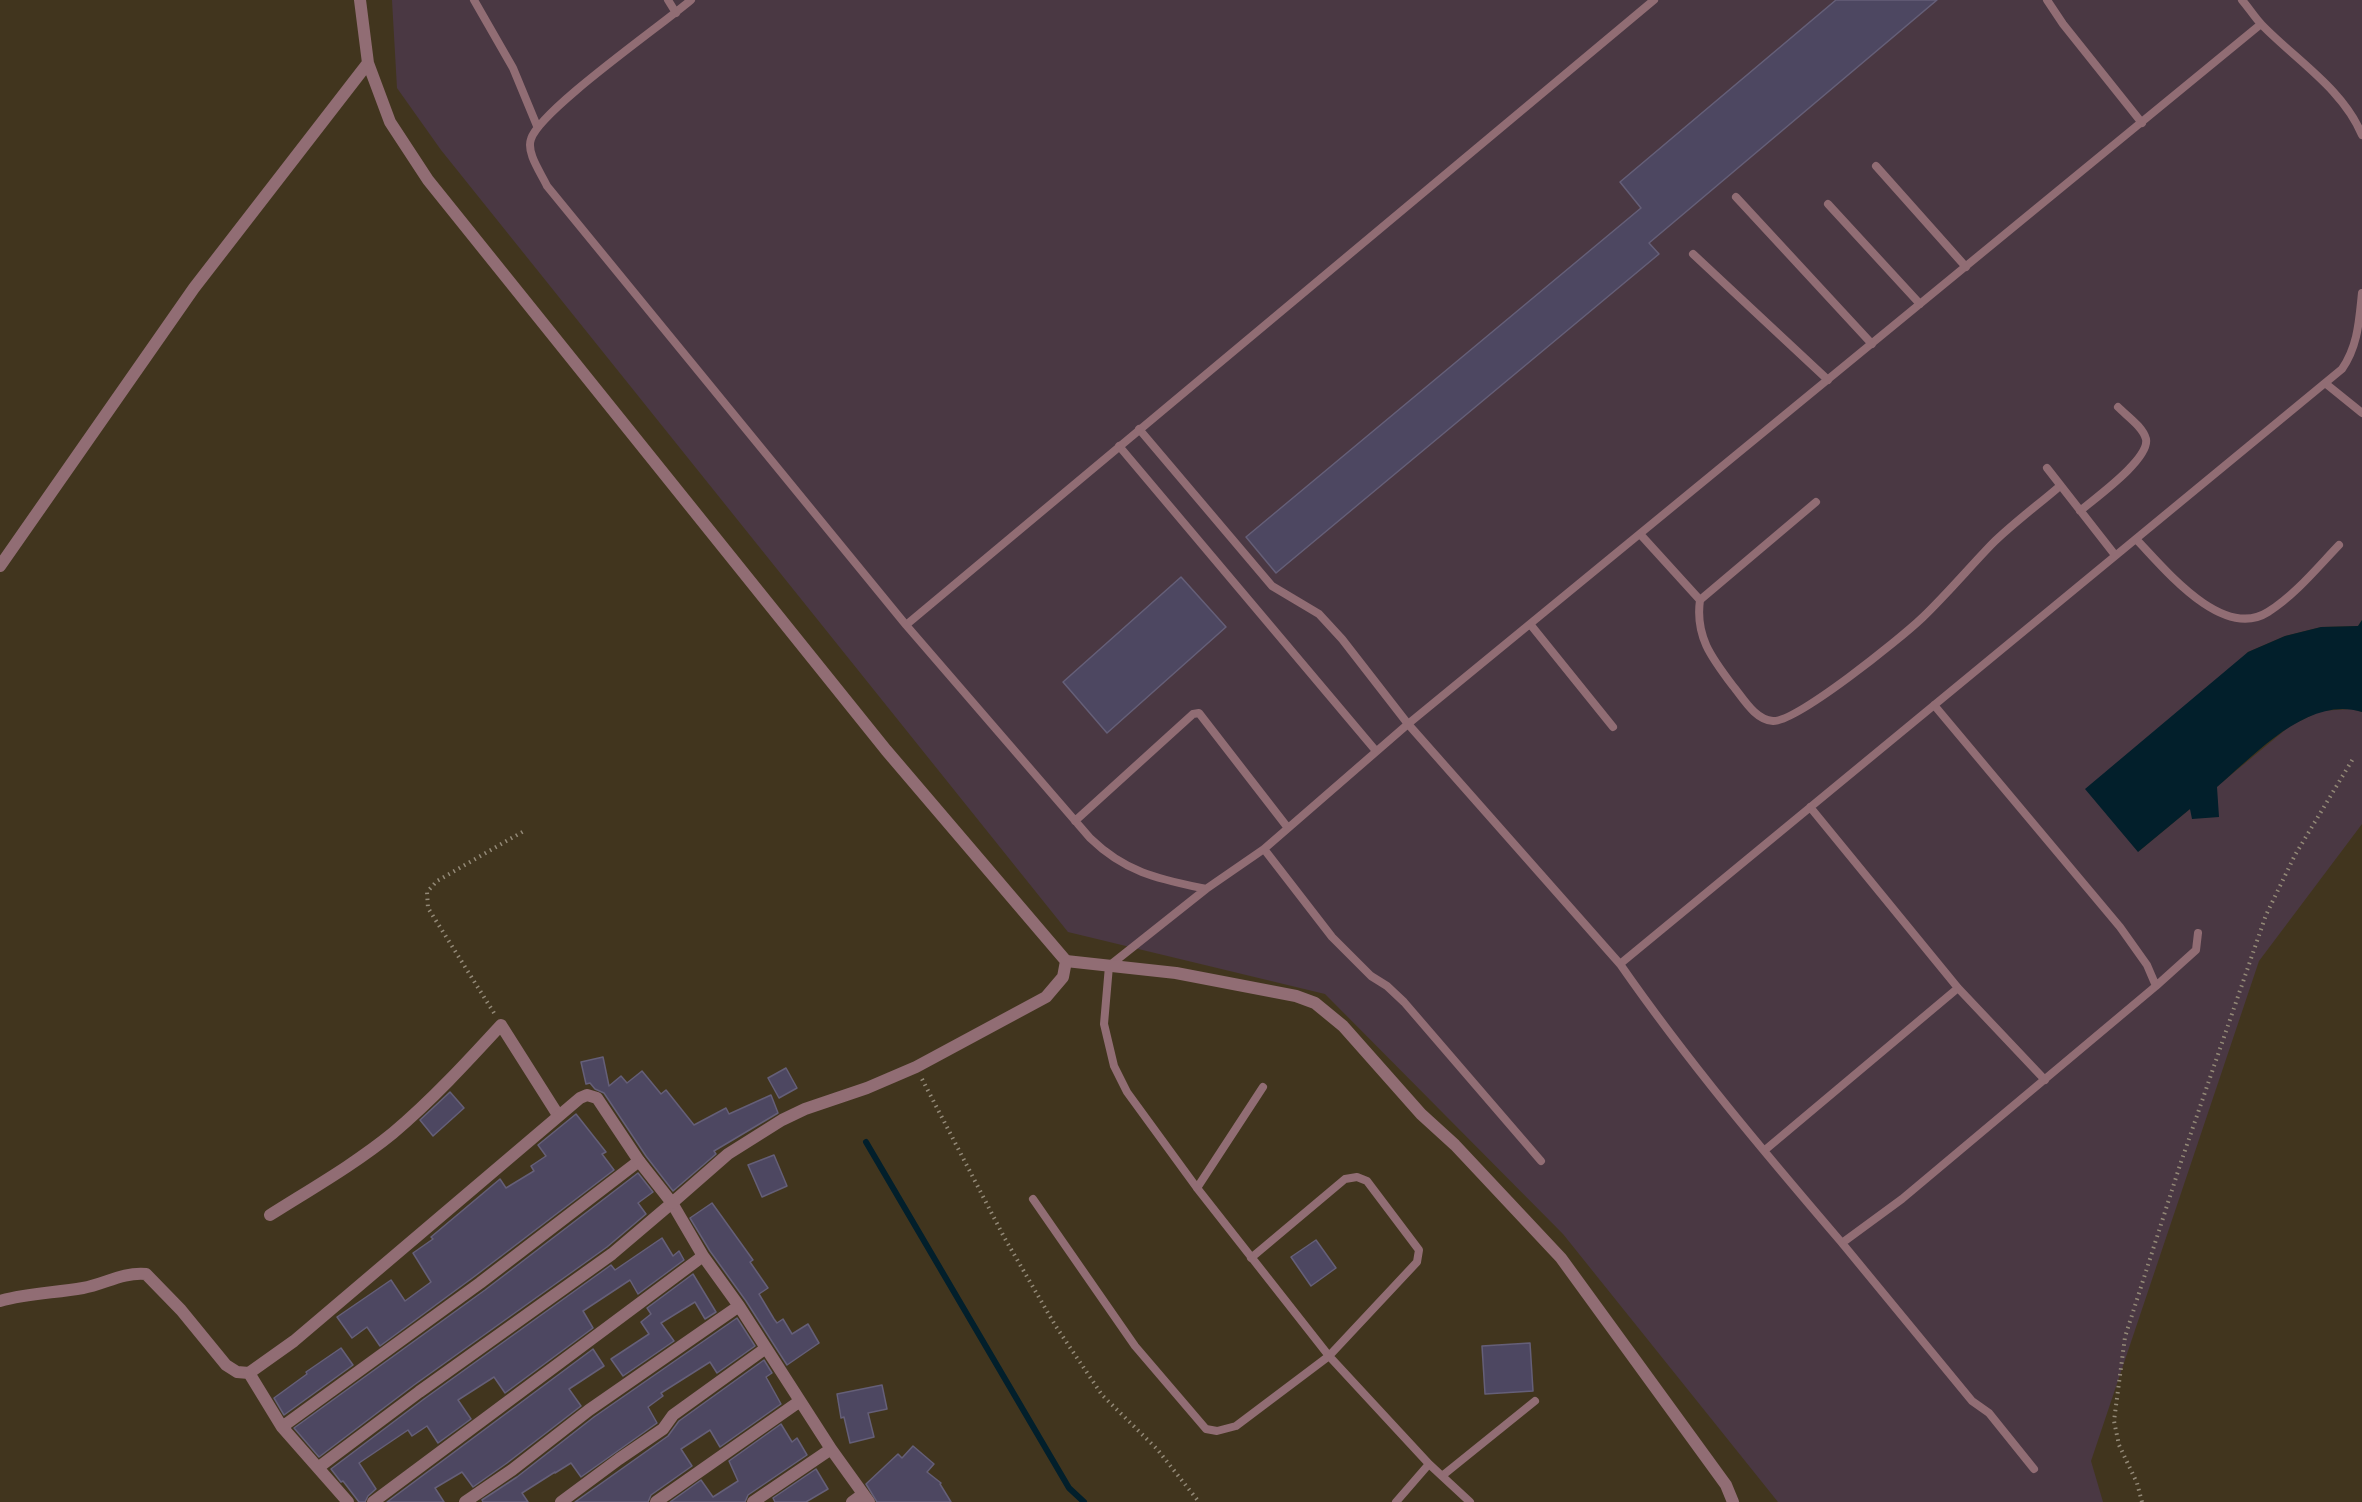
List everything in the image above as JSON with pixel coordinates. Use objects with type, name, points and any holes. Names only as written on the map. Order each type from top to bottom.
[{"type":"street","points":[[360,0],[368,63],[390,122],[428,180],[886,750],[1066,961],[1176,973],[1296,996],[1315,1003],[1343,1026],[1420,1114],[1455,1145],[1561,1258],[1720,1476],[1733,1502]]},
{"type":"street","points":[[0,566],[194,288],[368,63]]},
{"type":"street","points":[[319,1467],[419,1392],[612,1254],[728,1154],[782,1120],[916,1067],[1046,997],[1063,976],[1066,961]]},
{"type":"street","points":[[270,1215],[339,1173],[392,1133],[446,1083],[501,1025],[558,1114]]},
{"type":"street","points":[[0,1301],[39,1292],[86,1287],[134,1273],[146,1274],[182,1310],[226,1365],[237,1372],[249,1373],[294,1341],[558,1114],[587,1095],[597,1098],[639,1161],[672,1203],[703,1257],[739,1306],[831,1449],[866,1498],[852,1502]]},
{"type":"street","points":[[282,1427],[480,1283],[639,1161]]},
{"type":"street","points":[[373,1502],[703,1257]]},
{"type":"street","points":[[465,1502],[512,1470],[589,1410],[739,1306]]},
{"type":"street","points":[[561,1502],[663,1429],[673,1415],[766,1348]]},
{"type":"street","points":[[249,1373],[282,1427],[348,1502]]},
{"type":"street","points":[[656,1502],[800,1401]]},
{"type":"street","points":[[753,1502],[831,1449]]},
{"type":"lane","points":[[474,0],[513,68],[537,126]]},
{"type":"lane","points":[[668,0],[676,13]]},
{"type":"lane","points":[[692,0],[566,99],[537,126],[530,141],[533,158],[547,186],[906,625],[1075,821],[1107,855],[1124,864],[1150,876],[1206,889]]},
{"type":"lane","points":[[906,625],[1654,0]]},
{"type":"lane","points":[[2047,0],[2063,24],[2142,123]]},
{"type":"lane","points":[[2242,0],[2261,24],[2341,100],[2356,119],[2362,135]]},
{"type":"lane","points":[[1470,1502],[1429,1464],[1329,1356],[1197,1188],[1127,1092],[1114,1066],[1104,1024],[1109,966],[1206,889],[1264,849],[1408,724],[2261,24]]},
{"type":"lane","points":[[1876,166],[1966,267]]},
{"type":"lane","points":[[1736,196],[1872,344]]},
{"type":"lane","points":[[1828,204],[1920,304]]},
{"type":"lane","points":[[1693,254],[1828,380]]},
{"type":"lane","points":[[1620,964],[2342,369],[2351,356],[2357,338],[2362,293]]},
{"type":"lane","points":[[2325,383],[2362,413]]},
{"type":"lane","points":[[2080,511],[2142,455],[2146,442],[2143,432],[2118,407]]},
{"type":"lane","points":[[1139,429],[1272,586],[1319,614],[1342,639],[1408,724],[1620,964],[1650,1007],[1765,1150],[1971,1401],[1989,1413],[2034,1469]]},
{"type":"lane","points":[[1119,446],[1376,751]]},
{"type":"lane","points":[[2046,468],[2115,555]]},
{"type":"lane","points":[[1816,502],[1700,600],[1698,620],[1702,639],[1722,671],[1754,712],[1771,721],[1787,718],[1866,663],[1920,620],[1992,544],[2061,486]]},
{"type":"lane","points":[[1640,534],[1700,600]]},
{"type":"lane","points":[[2136,539],[2182,586],[2213,610],[2236,618],[2266,614],[2289,597],[2339,545]]},
{"type":"lane","points":[[1530,624],[1613,727]]},
{"type":"lane","points":[[1934,705],[2120,927],[2147,965],[2156,986]]},
{"type":"lane","points":[[1075,821],[1193,714],[1198,713],[1288,828]]},
{"type":"lane","points":[[1810,807],[1958,988],[2045,1080]]},
{"type":"lane","points":[[1264,849],[1332,937],[1371,976],[1387,986],[1404,1002],[1541,1161]]},
{"type":"lane","points":[[1842,1243],[1902,1199],[2156,986],[2196,951],[2198,933]]},
{"type":"lane","points":[[1765,1150],[1958,988]]},
{"type":"lane","points":[[1197,1188],[1263,1087]]},
{"type":"lane","points":[[1033,1199],[1135,1346],[1206,1429],[1217,1431],[1236,1426],[1329,1356],[1417,1262],[1419,1250],[1367,1181],[1357,1178],[1345,1179],[1251,1257]]},
{"type":"lane","points":[[1442,1476],[1535,1401]]},
{"type":"lane","points":[[1396,1502],[1429,1464]]},
{"type":"path","points":[[2142,1502],[2137,1483],[2119,1445],[2114,1421],[2126,1337],[2184,1153],[2266,915],[2295,855],[2354,757]]},
{"type":"path","points":[[501,1025],[429,908],[427,892],[437,881],[524,831]]},
{"type":"path","points":[[916,1067],[1004,1237],[1055,1325],[1102,1395],[1157,1449],[1199,1502]]},
{"type":"shaded area","points":[[392,0],[2362,0],[2362,620],[2358,626],[2321,627],[2285,636],[2248,652],[2138,852],[2290,726],[2320,711],[2351,709],[2362,712],[2362,824],[2259,961],[2091,1461],[2103,1502],[1778,1502],[1563,1234],[1325,994],[1068,932],[441,150],[397,88]]},
{"type":"water","points":[[2362,620],[2362,712],[2342,709],[2322,712],[2284,731],[2217,787],[2219,817],[2192,819],[2190,809],[2138,852],[2085,789],[2248,652],[2285,636],[2321,627],[2358,626]]},
{"type":"building","points":[[1836,0],[1937,0],[1649,243],[1659,254],[1276,573],[1246,537],[1641,208],[1620,182]]},
{"type":"building","points":[[1181,577],[1226,627],[1107,733],[1063,682]]},
{"type":"building","points":[[603,1057],[609,1086],[621,1076],[627,1083],[642,1071],[661,1094],[666,1090],[694,1125],[726,1108],[729,1114],[771,1095],[778,1113],[714,1151],[716,1154],[673,1191],[646,1156],[604,1093],[595,1089],[590,1083],[586,1084],[581,1062]]},
{"type":"building","points":[[786,1068],[797,1088],[779,1098],[768,1078]]},
{"type":"building","points":[[450,1092],[464,1108],[433,1136],[420,1120]]},
{"type":"building","points":[[576,1114],[606,1152],[602,1154],[614,1170],[380,1346],[367,1327],[352,1338],[337,1317],[391,1280],[405,1301],[431,1282],[413,1253],[433,1239],[431,1237],[500,1179],[506,1188],[534,1171],[531,1166],[546,1156],[538,1145]]},
{"type":"building","points":[[774,1155],[787,1186],[762,1197],[748,1165]]},
{"type":"building","points":[[638,1173],[653,1192],[638,1203],[646,1214],[607,1247],[414,1385],[319,1457],[294,1428],[485,1290]]},
{"type":"building","points":[[712,1203],[753,1260],[750,1262],[768,1288],[759,1294],[777,1323],[783,1319],[792,1334],[808,1324],[819,1343],[787,1365],[690,1218]]},
{"type":"building","points":[[662,1238],[673,1256],[679,1251],[684,1260],[638,1294],[630,1280],[583,1311],[593,1328],[505,1393],[494,1377],[458,1400],[471,1419],[438,1443],[427,1426],[412,1436],[408,1430],[359,1463],[376,1489],[365,1502],[359,1502],[331,1469],[424,1399],[611,1265],[615,1270]]},
{"type":"building","points":[[1316,1240],[1336,1268],[1311,1286],[1291,1257]]},
{"type":"building","points":[[693,1274],[716,1312],[705,1319],[695,1302],[661,1323],[674,1341],[623,1376],[611,1359],[649,1334],[641,1322],[651,1314],[647,1308]]},
{"type":"building","points":[[737,1318],[755,1346],[717,1373],[710,1362],[661,1393],[663,1396],[648,1407],[657,1423],[581,1477],[571,1463],[555,1472],[522,1493],[528,1502],[483,1502],[482,1500],[517,1477],[594,1417]]},
{"type":"building","points":[[1530,1343],[1533,1391],[1485,1394],[1482,1346]]},
{"type":"building","points":[[341,1348],[353,1365],[284,1415],[274,1398]]},
{"type":"building","points":[[593,1349],[604,1366],[569,1389],[581,1406],[507,1463],[473,1487],[462,1472],[435,1488],[444,1502],[387,1502]]},
{"type":"building","points":[[764,1360],[772,1373],[766,1377],[781,1404],[720,1447],[710,1430],[681,1449],[692,1466],[651,1495],[648,1502],[575,1502],[668,1436],[679,1421]]},
{"type":"building","points":[[882,1385],[887,1409],[868,1413],[874,1437],[850,1443],[844,1417],[841,1418],[837,1394]]},
{"type":"building","points":[[781,1424],[792,1442],[797,1438],[807,1455],[748,1495],[745,1502],[670,1502],[701,1480],[713,1497],[738,1481],[729,1461]]},
{"type":"building","points":[[913,1446],[934,1464],[927,1472],[941,1483],[951,1502],[877,1502],[866,1484],[898,1454],[902,1458]]},
{"type":"building","points":[[816,1469],[828,1489],[806,1502],[775,1502],[773,1498]]},
{"type":"waterway","points":[[866,1142],[1069,1488],[1084,1502]]}]
